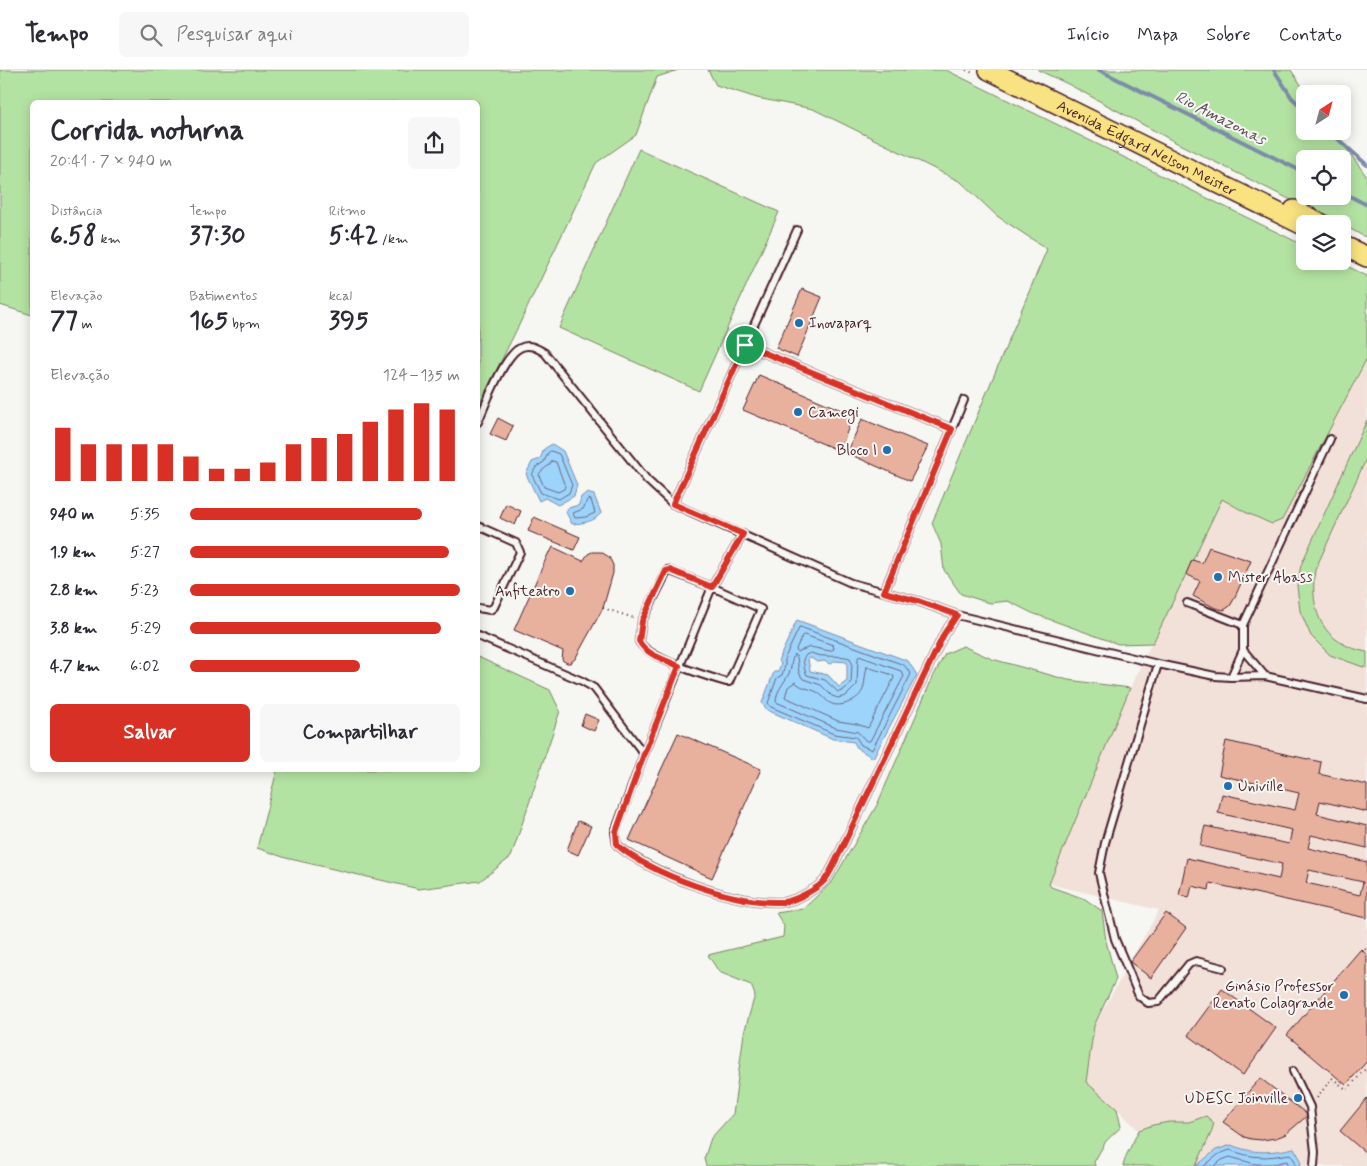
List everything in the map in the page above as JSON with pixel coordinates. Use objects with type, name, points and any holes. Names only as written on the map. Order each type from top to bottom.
[{"type":"main road","name":"Avenida Edgard Nelson Meister","points":[[989,70],[1296,222]]},
{"type":"main road","name":"Avenida Edgard Nelson Meister","points":[[1010,70],[1304,215]]},
{"type":"main road","points":[[1351,238],[1367,246]]},
{"type":"main road","points":[[1351,249],[1367,257]]},
{"type":"lane","points":[[673,504],[797,230]]},
{"type":"lane","points":[[745,345],[952,429]]},
{"type":"lane","points":[[480,418],[509,357],[520,348],[534,346],[545,353],[647,480],[673,504],[851,583],[918,601],[957,615],[1158,664],[1231,678],[1265,676],[1367,699]]},
{"type":"lane","points":[[884,592],[964,400]]},
{"type":"lane","points":[[1231,678],[1243,650],[1244,626],[1330,438]]},
{"type":"lane","points":[[480,527],[516,543],[520,552],[494,607],[490,610],[480,608]]},
{"type":"lane","points":[[743,534],[712,587],[644,754],[616,832],[617,845],[628,854],[688,884],[748,900],[784,902],[808,893],[824,882],[936,651],[957,615]]},
{"type":"lane","points":[[668,570],[712,587],[760,608],[761,612],[729,682],[679,666],[654,655],[640,644],[639,641],[642,621],[668,570]]},
{"type":"lane","points":[[1187,603],[1244,626]]},
{"type":"lane","points":[[480,637],[594,688],[644,754]]},
{"type":"lane","points":[[1243,650],[1265,676]]},
{"type":"lane","points":[[1158,664],[1105,843],[1099,873],[1115,939],[1139,996],[1148,1002],[1158,1002],[1189,964],[1196,961],[1223,968]]},
{"type":"lane","points":[[1293,1071],[1310,1107],[1315,1152],[1314,1166]]},
{"type":"path","points":[[603,608],[642,621]]},
{"type":"path","points":[[1310,1107],[1332,1078],[1347,1090],[1367,1067]]},
{"type":"shaded area","name":"Univille","points":[[1367,354],[1367,1166],[1172,1166],[1173,1164],[1117,1109],[1086,1082],[1094,1026],[1159,910],[1049,884],[1130,688],[1222,498]]},
{"type":"green space","points":[[0,70],[678,70],[657,77],[636,135],[596,163],[480,403],[480,100],[30,100],[30,314],[0,305]]},
{"type":"green space","points":[[708,70],[946,70],[1296,242],[1296,270],[1351,270],[1351,268],[1367,276],[1367,358],[1282,520],[1272,524],[1222,499],[1153,643],[1118,644],[1032,613],[1008,601],[990,603],[961,594],[944,570],[941,544],[932,523],[1047,249],[997,216],[961,182],[813,109],[757,98],[716,85]]},
{"type":"green space","points":[[1038,70],[1291,70],[1301,85],[1296,85],[1296,140],[1340,140],[1348,150],[1296,150],[1296,202],[1177,143],[1068,84]]},
{"type":"green space","points":[[639,149],[779,212],[699,391],[559,328]]},
{"type":"green space","points":[[1351,155],[1367,177],[1367,238],[1351,229],[1351,215],[1321,215],[1301,205],[1351,205]]},
{"type":"green space","points":[[1367,420],[1367,457],[1315,570],[1314,585],[1314,599],[1322,624],[1339,642],[1367,652],[1367,667],[1363,667],[1330,655],[1311,636],[1300,611],[1297,586],[1301,565]]},
{"type":"green space","points":[[963,646],[992,659],[1068,680],[1130,688],[1049,884],[1051,887],[1085,899],[1102,911],[1106,941],[1116,979],[1094,1026],[1086,1082],[1117,1109],[1121,1127],[1106,1141],[1094,1162],[1095,1166],[706,1166],[704,1159],[711,1138],[733,1114],[744,1033],[755,995],[751,985],[719,972],[708,955],[783,937],[784,926],[776,913],[803,909],[832,882],[877,805],[932,679],[945,654]]},
{"type":"green space","points":[[480,658],[550,690],[560,711],[511,857],[480,881],[419,889],[286,858],[257,848],[276,772],[480,772]]},
{"type":"green space","points":[[1206,1116],[1214,1123],[1196,1166],[1123,1166],[1139,1130],[1169,1122],[1189,1122]]},
{"type":"water","points":[[552,444],[563,451],[577,485],[574,496],[558,505],[545,498],[539,501],[526,474],[532,462],[540,459],[544,449]]},
{"type":"water","points":[[586,493],[594,495],[601,513],[592,520],[572,524],[566,512],[568,508],[579,505],[581,497]]},
{"type":"water","points":[[797,620],[908,661],[917,675],[873,758],[857,748],[854,742],[833,739],[767,710],[762,703],[774,672],[778,672],[781,663],[778,661]],"holes":[[[811,658],[817,662],[824,661],[830,664],[835,661],[847,662],[847,681],[839,687],[828,675],[810,671],[808,659]]]},
{"type":"water","points":[[1231,1145],[1262,1152],[1294,1148],[1301,1160],[1300,1166],[1196,1166],[1216,1150]]},
{"type":"building","name":"Inovaparq","points":[[802,289],[822,297],[797,357],[776,348]]},
{"type":"building","name":"Camegi","points":[[759,375],[853,415],[840,451],[743,410]]},
{"type":"building","points":[[498,418],[513,426],[506,441],[490,434]]},
{"type":"building","name":"Bloco I","points":[[862,419],[928,446],[910,481],[847,453]]},
{"type":"building","points":[[506,504],[521,511],[515,525],[500,518]]},
{"type":"building","points":[[534,517],[580,537],[574,550],[528,531]]},
{"type":"building","name":"Anfiteatro","points":[[553,547],[583,561],[592,552],[601,552],[609,557],[613,565],[613,573],[603,608],[575,659],[570,663],[562,660],[563,651],[514,630]]},
{"type":"building","name":"Mister Abass","points":[[1209,547],[1251,561],[1234,599],[1230,606],[1224,610],[1215,608],[1193,596],[1200,581],[1186,574],[1192,560],[1202,563]]},
{"type":"building","points":[[585,714],[599,720],[594,731],[581,725]]},
{"type":"building","points":[[678,733],[761,769],[712,878],[629,840]]},
{"type":"building","points":[[1226,741],[1321,762],[1319,774],[1367,785],[1367,812],[1320,801],[1317,814],[1367,826],[1367,848],[1311,835],[1308,848],[1367,862],[1367,918],[1210,883],[1209,890],[1192,886],[1189,898],[1179,895],[1187,858],[1279,879],[1282,864],[1200,846],[1205,826],[1289,844],[1292,830],[1218,813],[1222,794],[1295,810],[1299,793],[1219,775]],"holes":[[[1309,870],[1363,882],[1360,895],[1306,883]]]},
{"type":"building","points":[[578,821],[591,826],[578,855],[567,850]]},
{"type":"building","points":[[1166,913],[1186,928],[1151,978],[1130,962]]},
{"type":"building","name":"Ginásio Professor Renato Colagrande","points":[[1361,949],[1367,955],[1367,1061],[1346,1085],[1287,1035]]},
{"type":"building","points":[[1222,989],[1276,1028],[1243,1075],[1188,1035]]},
{"type":"building","points":[[1260,1078],[1308,1115],[1286,1134],[1276,1138],[1262,1140],[1244,1137],[1223,1122]]},
{"type":"building","points":[[1367,1098],[1367,1154],[1340,1131]]},
{"type":"waterway","name":"Rio Amazonas","points":[[1099,70],[1296,168]]},
{"type":"waterway","points":[[1274,70],[1296,102]]},
{"type":"waterway","points":[[1339,140],[1367,165]]},
{"type":"waterway","name":"Rio Amazonas","points":[[1351,197],[1367,205]]},
{"type":"place","name":"Inovaparq","points":[[799,323]]},
{"type":"place","name":"Camegi","points":[[798,412]]},
{"type":"place","name":"Bloco I","points":[[887,450]]},
{"type":"place","name":"Mister Abass","points":[[1218,577]]},
{"type":"place","name":"Anfiteatro","points":[[570,591]]},
{"type":"place","name":"Univille","points":[[1228,786]]},
{"type":"place","name":"Ginásio Professor Renato Colagrande","points":[[1344,995]]},
{"type":"place","name":"UDESC Joinville","points":[[1298,1098]]},
{"type":"route","points":[[745,345],[952,429],[884,592],[918,601],[957,615],[944,634],[824,882],[808,893],[784,902],[748,900],[688,884],[628,854],[617,845],[616,832],[679,666],[654,655],[640,644],[642,621],[666,571],[670,570],[712,587],[743,534],[673,504],[745,345]]}]
